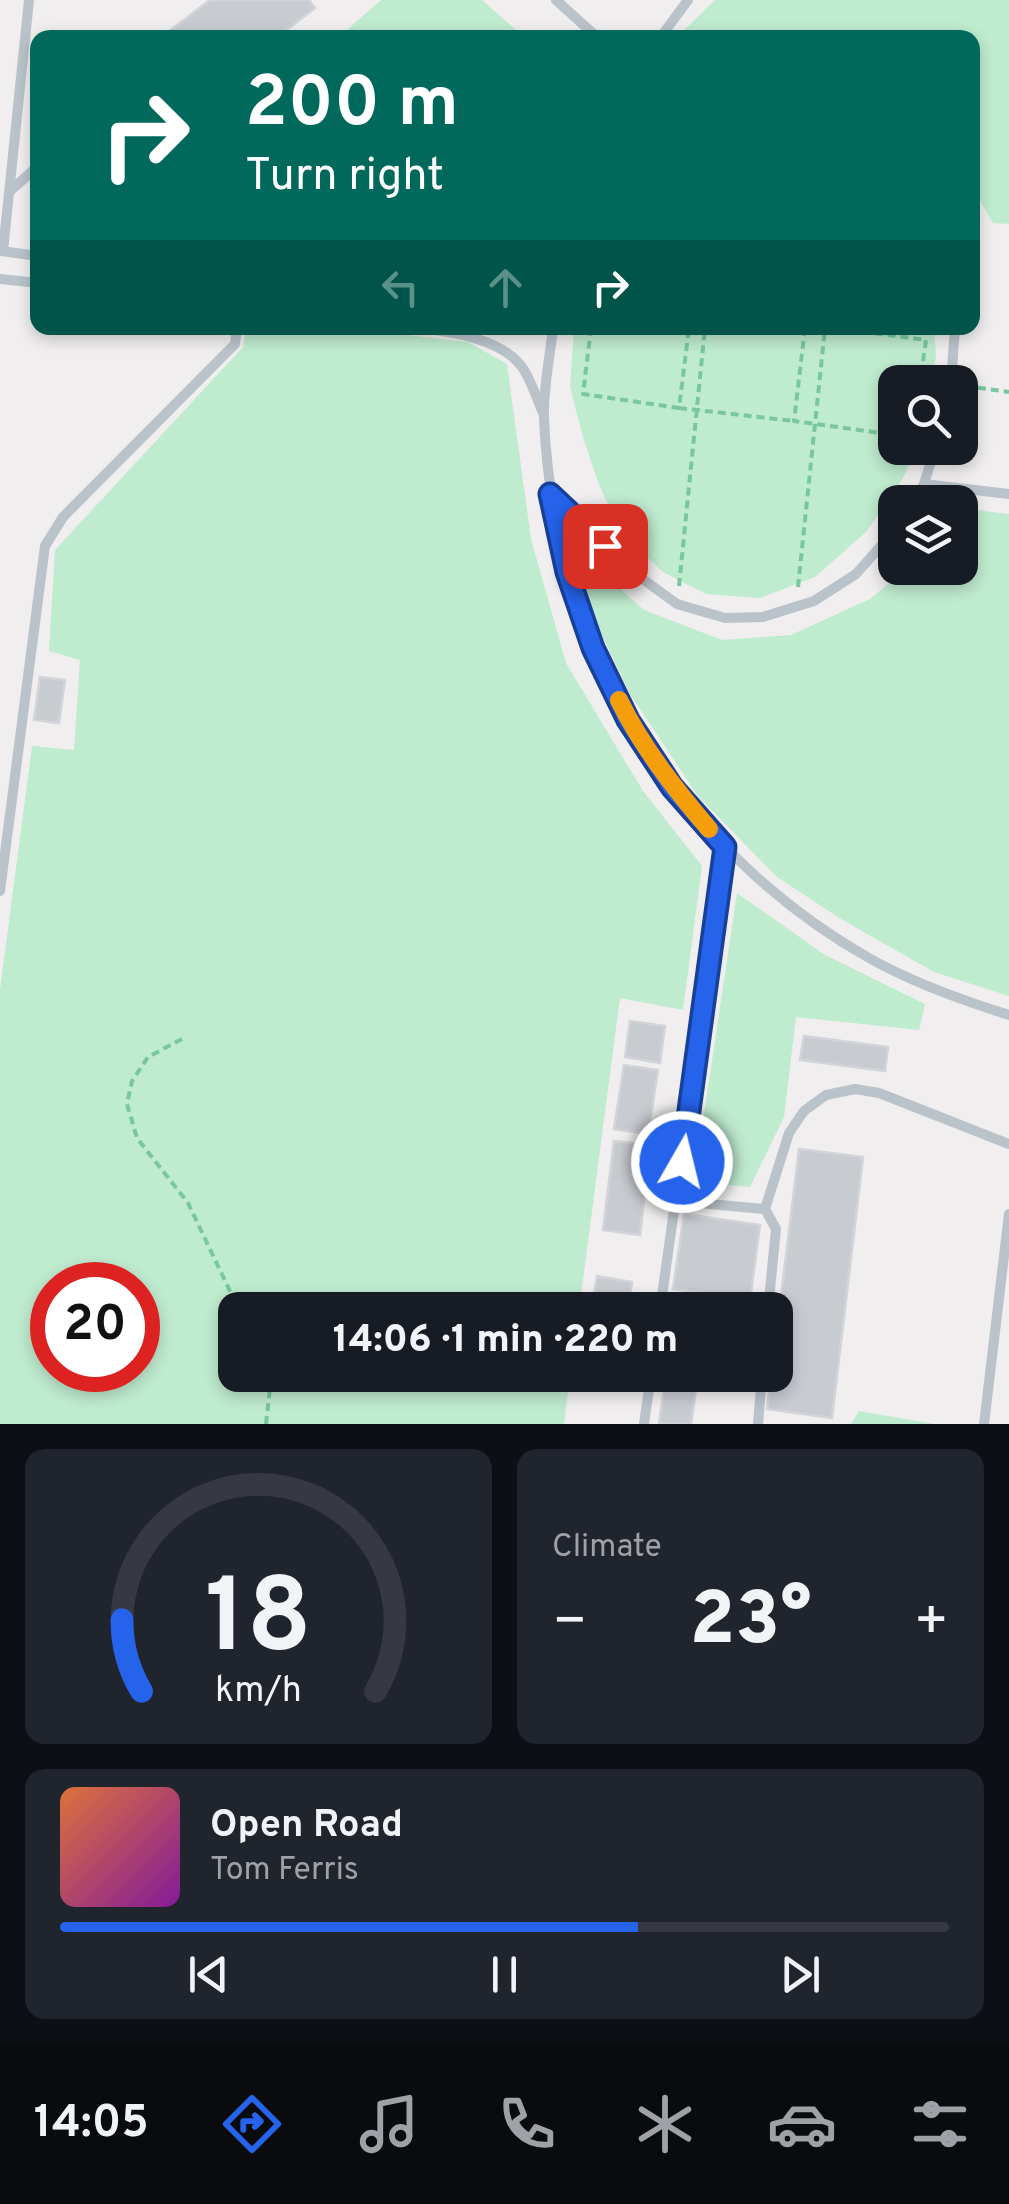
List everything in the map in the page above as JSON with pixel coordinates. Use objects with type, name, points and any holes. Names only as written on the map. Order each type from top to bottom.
[{"type":"lane","points":[[30,0],[2,251],[30,255]]},
{"type":"lane","points":[[556,0],[589,30]]},
{"type":"lane","points":[[666,30],[688,0]]},
{"type":"lane","points":[[8,193],[30,173]]},
{"type":"lane","points":[[0,278],[30,282]]},
{"type":"lane","points":[[0,891],[45,546],[62,517],[235,344],[236,335]]},
{"type":"lane","points":[[464,335],[492,344],[522,366],[544,414]]},
{"type":"lane","points":[[552,335],[544,414],[550,494],[567,572],[593,648],[628,720],[672,787],[725,847],[793,908],[869,958],[951,997],[1009,1015]]},
{"type":"lane","points":[[952,365],[954,335]]},
{"type":"lane","points":[[930,465],[924,484],[1009,494]]},
{"type":"lane","points":[[550,494],[633,572],[677,604],[725,618],[762,617],[814,601],[856,574],[878,549]]},
{"type":"lane","points":[[663,1292],[725,847]]},
{"type":"lane","points":[[770,1292],[776,1229],[765,1209],[789,1134],[804,1111],[826,1095],[855,1089],[879,1093],[1009,1144]]},
{"type":"lane","points":[[676,1201],[765,1209]]},
{"type":"lane","points":[[984,1424],[1009,1214]]},
{"type":"lane","points":[[644,1424],[649,1392]]},
{"type":"lane","points":[[758,1424],[761,1392]]},
{"type":"path","points":[[590,335],[583,394],[878,433]]},
{"type":"path","points":[[679,408],[688,335]]},
{"type":"path","points":[[677,604],[704,335]]},
{"type":"path","points":[[794,421],[804,335]]},
{"type":"path","points":[[796,606],[824,335]]},
{"type":"path","points":[[888,335],[926,340],[922,365]]},
{"type":"path","points":[[978,388],[1009,392]]},
{"type":"path","points":[[182,1039],[148,1057],[132,1081],[127,1104],[136,1138],[188,1202],[230,1292]]},
{"type":"path","points":[[266,1424],[270,1392]]},
{"type":"green space","points":[[381,0],[482,0],[516,30],[347,30]]},
{"type":"green space","points":[[715,0],[1009,0],[1009,224],[993,223],[980,201],[980,30],[684,30]]},
{"type":"green space","points":[[245,335],[407,335],[468,342],[507,364],[531,539],[566,663],[643,791],[702,866],[683,1010],[620,998],[581,1292],[218,1292],[218,1392],[568,1392],[564,1424],[0,1424],[0,990],[32,746],[74,750],[80,660],[49,651],[55,550],[243,347]]},
{"type":"green space","points":[[574,335],[935,335],[935,365],[878,365],[878,465],[909,465],[902,480],[899,485],[878,485],[878,515],[866,532],[815,577],[760,598],[706,594],[663,572],[623,535],[584,441],[570,387]]},
{"type":"green space","points":[[978,510],[1009,514],[1009,996],[934,972],[841,919],[777,877],[698,796],[630,694],[596,623],[572,554],[568,522],[599,570],[644,610],[722,640],[791,635],[870,599],[887,585],[978,585]]},
{"type":"green space","points":[[737,893],[825,955],[925,1004],[919,1030],[796,1017],[784,1117],[750,1187],[694,1182]]},
{"type":"green space","points":[[859,1411],[934,1424],[851,1424]]},
{"type":"building","points":[[210,0],[309,0],[315,8],[286,30],[171,30]]},
{"type":"building","points":[[40,677],[65,680],[59,723],[34,720]]},
{"type":"building","points":[[630,1021],[665,1026],[660,1063],[625,1057]]},
{"type":"building","points":[[804,1036],[888,1047],[885,1071],[800,1060]]},
{"type":"building","points":[[624,1065],[658,1070],[648,1134],[614,1129]]},
{"type":"building","points":[[614,1141],[651,1145],[640,1235],[603,1230]]},
{"type":"building","points":[[799,1149],[863,1157],[832,1418],[767,1409],[769,1392],[793,1392],[793,1292],[782,1292]]},
{"type":"building","points":[[684,1214],[760,1225],[751,1292],[673,1289]]},
{"type":"building","points":[[597,1276],[632,1282],[631,1292],[595,1292]]},
{"type":"building","points":[[664,1392],[696,1392],[691,1424],[659,1424]]},
{"type":"slow traffic","points":[[619,700],[672,787],[709,829]]},
{"type":"route","points":[[605,546],[550,494],[567,572],[593,648],[628,720],[672,787],[725,847],[682,1162]]}]
